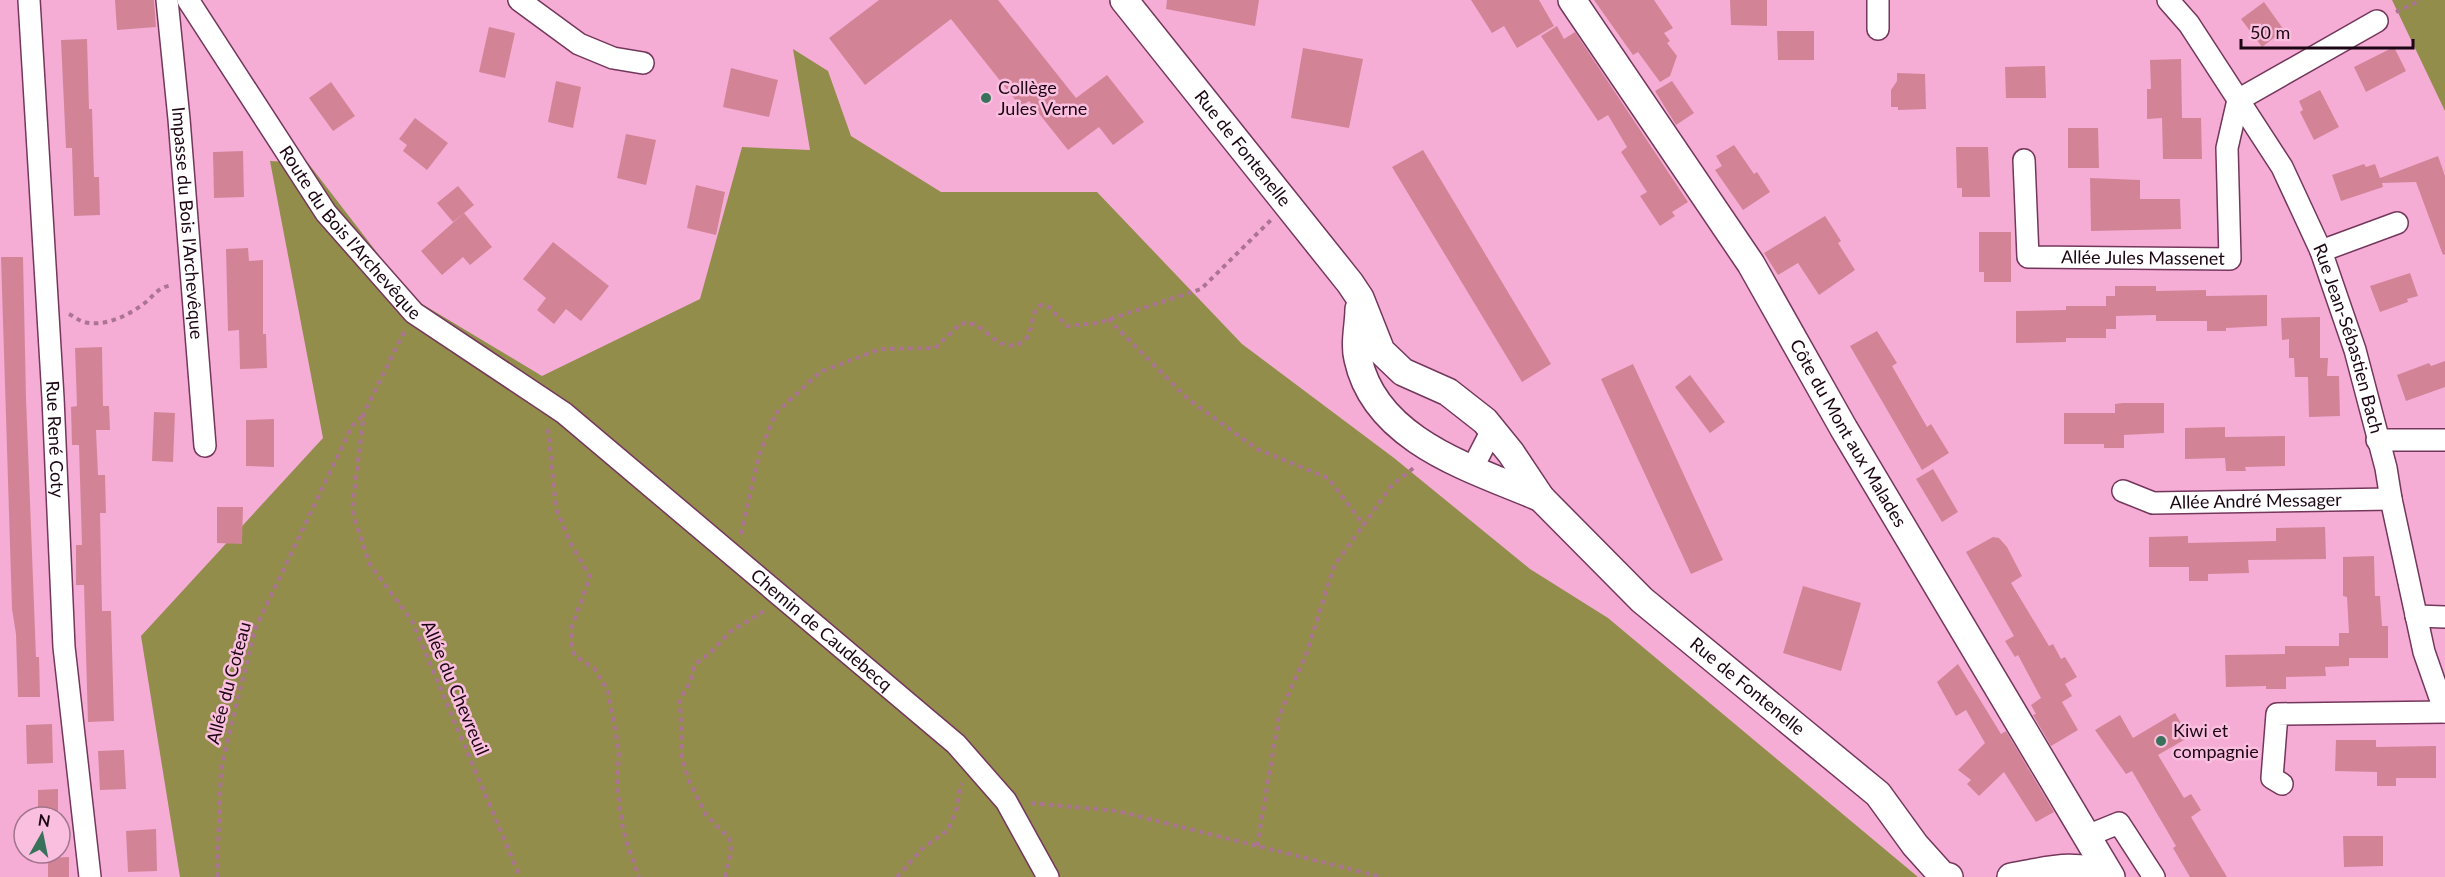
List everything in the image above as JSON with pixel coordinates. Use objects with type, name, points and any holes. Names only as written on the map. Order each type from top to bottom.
[{"type":"street","name":"Rue René Coty","points":[[29,0],[53,398],[64,647],[90,877]]},
{"type":"street","name":"Impasse du Bois l'Archevêque","points":[[167,0],[205,446]]},
{"type":"street","name":"Route du Bois l'Archevêque","points":[[188,0],[326,213],[414,313],[564,413]]},
{"type":"street","points":[[519,0],[579,44],[613,58],[643,63]]},
{"type":"street","name":"Rue de Fontenelle","points":[[1124,0],[1333,260],[1360,298],[1381,351],[1403,372],[1448,392],[1485,421],[1511,453],[1541,498],[1642,600],[1878,794],[1915,845],[1942,875],[1949,877]]},
{"type":"street","name":"Côte du Mont aux Malades","points":[[1572,0],[1751,264],[1844,429],[2088,836],[2110,877]]},
{"type":"street","points":[[1878,0],[1878,28]]},
{"type":"street","name":"Rue Jean-Sébastien Bach","points":[[2168,0],[2189,24],[2282,167],[2321,251],[2355,350],[2386,468],[2424,652],[2445,712]]},
{"type":"street","points":[[2238,100],[2377,21]]},
{"type":"street","name":"Allée Jules Massenet","points":[[2024,160],[2028,257],[2230,259],[2227,148],[2238,100]]},
{"type":"street","points":[[2321,251],[2397,223]]},
{"type":"street","name":"Rue de Fontenelle","points":[[1360,298],[1357,358],[1368,387],[1388,415],[1436,451],[1541,498]]},
{"type":"street","name":"Chemin de Caudebecq","points":[[564,413],[965,754],[1006,801],[1048,877]]},
{"type":"street","points":[[1472,469],[1492,430]]},
{"type":"street","points":[[2377,440],[2445,440]]},
{"type":"street","name":"Allée André Messager","points":[[2123,491],[2153,503],[2391,499]]},
{"type":"street","points":[[2416,616],[2445,617]]},
{"type":"street","points":[[2282,784],[2272,778],[2277,714],[2445,712]]},
{"type":"street","points":[[2088,836],[2119,823],[2154,877]]},
{"type":"street","points":[[2011,877],[2074,867],[2093,870],[2110,877]]},
{"type":"path","points":[[2377,21],[2421,0]]},
{"type":"path","points":[[739,545],[758,458],[775,414],[820,372],[880,349],[935,348],[961,323],[974,324],[994,340],[1007,346],[1022,342],[1032,330],[1035,312],[1041,305],[1049,307],[1067,326],[1098,322],[1201,289],[1287,205]]},
{"type":"path","points":[[96,323],[123,318],[131,314],[160,287]]},
{"type":"path","name":"Allée du Chevreuil","points":[[414,313],[364,414],[352,510],[369,563],[412,621],[520,877]]},
{"type":"path","points":[[1108,319],[1188,399],[1248,443],[1257,449],[1328,478],[1364,525]]},
{"type":"path","points":[[564,413],[547,430],[556,509],[571,544],[590,577],[572,626],[572,646],[575,656],[594,668],[608,691],[619,751],[617,786],[622,824],[639,877]]},
{"type":"path","name":"Allée du Coteau","points":[[217,877],[221,768],[255,629],[352,426],[364,414]]},
{"type":"path","points":[[1257,846],[1279,716],[1307,652],[1334,566],[1392,485],[1436,451]]},
{"type":"path","points":[[725,877],[731,854],[730,838],[706,815],[689,781],[682,758],[680,699],[690,682],[695,664],[731,632],[782,597]]},
{"type":"path","points":[[897,877],[924,848],[948,830],[957,808],[965,754]]},
{"type":"path","points":[[1006,801],[1117,811],[1382,877]]},
{"type":"shaded area","points":[[2392,0],[2445,0],[2445,111]]},
{"type":"shaded area","points":[[793,49],[828,71],[851,136],[941,192],[1097,192],[1242,344],[1394,458],[1530,569],[1608,618],[1918,877],[180,877],[141,636],[323,438],[270,161],[308,163],[412,298],[542,376],[700,299],[742,147],[810,150]]},
{"type":"building","points":[[115,0],[154,0],[156,27],[117,30]]},
{"type":"building","points":[[879,0],[998,0],[1076,98],[1107,75],[1144,122],[1113,145],[1099,127],[1068,150],[1029,101],[1021,107],[951,19],[865,85],[829,38]]},
{"type":"building","points":[[1167,0],[1259,0],[1255,26],[1166,9]]},
{"type":"building","points":[[1471,0],[1539,0],[1554,26],[1517,48],[1504,26],[1492,33]]},
{"type":"building","points":[[1594,0],[1654,0],[1673,28],[1664,33],[1670,41],[1667,43],[1677,56],[1670,76],[1660,82],[1638,52],[1633,55]]},
{"type":"building","points":[[1730,0],[1767,0],[1767,26],[1731,25]]},
{"type":"building","points":[[2264,2],[2284,30],[2262,47],[2241,19]]},
{"type":"building","points":[[1557,26],[1564,39],[1575,32],[1688,202],[1672,212],[1675,216],[1660,226],[1640,196],[1647,192],[1621,152],[1627,147],[1608,115],[1598,121],[1541,36]]},
{"type":"building","points":[[489,27],[515,33],[505,78],[479,72]]},
{"type":"building","points":[[1777,31],[1814,31],[1814,60],[1778,60]]},
{"type":"building","points":[[87,39],[94,177],[99,177],[100,215],[74,216],[72,148],[66,148],[61,40]]},
{"type":"building","points":[[2394,47],[2406,71],[2366,92],[2354,67]]},
{"type":"building","points":[[1303,48],[1363,59],[1349,128],[1291,118]]},
{"type":"building","points":[[2181,59],[2182,118],[2201,118],[2202,159],[2163,159],[2162,118],[2147,119],[2147,89],[2151,89],[2150,60]]},
{"type":"building","points":[[2045,66],[2046,98],[2006,98],[2005,67]]},
{"type":"building","points":[[731,68],[778,80],[769,117],[723,107]]},
{"type":"building","points":[[1897,73],[1925,74],[1926,109],[1898,110],[1898,107],[1891,107],[1891,90],[1897,81]]},
{"type":"building","points":[[556,81],[581,87],[573,128],[548,122]]},
{"type":"building","points":[[1672,81],[1694,113],[1676,125],[1655,91]]},
{"type":"building","points":[[331,82],[355,116],[333,131],[309,98]]},
{"type":"building","points":[[2320,90],[2339,127],[2314,140],[2300,112],[2303,110],[2299,101]]},
{"type":"building","points":[[415,118],[448,143],[427,170],[403,151],[407,145],[399,139]]},
{"type":"building","points":[[2068,128],[2098,128],[2099,168],[2068,168]]},
{"type":"building","points":[[626,134],[656,140],[646,185],[617,178]]},
{"type":"building","points":[[1734,145],[1754,174],[1757,172],[1770,192],[1743,210],[1715,170],[1722,166],[1716,156]]},
{"type":"building","points":[[1956,147],[1988,147],[1990,197],[1962,197],[1962,188],[1957,188]]},
{"type":"building","points":[[1423,150],[1551,364],[1522,382],[1392,167]]},
{"type":"building","points":[[243,151],[244,197],[214,198],[213,152]]},
{"type":"building","points":[[2438,156],[2445,176],[2445,254],[2443,255],[2416,182],[2382,183],[2383,187],[2341,201],[2332,175],[2364,164],[2366,167],[2375,164],[2380,178]]},
{"type":"building","points":[[2090,178],[2140,180],[2140,199],[2180,199],[2181,229],[2091,231]]},
{"type":"building","points":[[696,185],[725,192],[716,235],[687,228]]},
{"type":"building","points":[[458,186],[474,205],[453,222],[437,203]]},
{"type":"building","points":[[464,213],[492,247],[470,265],[463,257],[442,275],[421,251]]},
{"type":"building","points":[[1825,216],[1841,241],[1838,243],[1855,270],[1819,295],[1798,263],[1778,275],[1764,253]]},
{"type":"building","points":[[1979,232],[2011,232],[2011,282],[1984,282],[1984,272],[1979,272]]},
{"type":"building","points":[[553,242],[609,286],[581,321],[566,309],[554,324],[537,310],[546,298],[523,279]]},
{"type":"building","points":[[248,248],[249,261],[263,260],[263,334],[266,334],[267,368],[240,369],[239,330],[228,331],[226,249]]},
{"type":"building","points":[[1,257],[23,257],[36,657],[39,657],[40,697],[18,697],[16,634],[12,609]]},
{"type":"building","points":[[2410,273],[2418,296],[2380,312],[2370,286]]},
{"type":"building","points":[[2115,286],[2156,286],[2156,291],[2206,290],[2206,296],[2267,295],[2267,326],[2207,331],[2207,321],[2156,321],[2156,315],[2116,316],[2116,329],[2106,329],[2106,338],[2066,338],[2066,342],[2016,343],[2016,311],[2066,310],[2066,306],[2106,306],[2106,296],[2115,296]]},
{"type":"building","points":[[2320,317],[2320,358],[2328,358],[2327,376],[2339,376],[2340,416],[2309,417],[2308,377],[2295,377],[2294,358],[2289,358],[2289,339],[2282,340],[2281,318]]},
{"type":"building","points":[[1877,331],[1897,363],[1892,366],[1927,427],[1931,424],[1949,453],[1922,470],[1850,346]]},
{"type":"building","points":[[102,347],[103,406],[109,406],[110,430],[96,430],[98,475],[105,475],[106,513],[100,513],[102,611],[111,611],[114,721],[88,722],[84,585],[76,585],[76,545],[82,545],[79,445],[72,445],[71,407],[77,406],[75,348]]},
{"type":"building","points":[[2445,361],[2445,387],[2406,401],[2397,375],[2429,363],[2431,366]]},
{"type":"building","points":[[1633,364],[1723,560],[1691,574],[1601,379]]},
{"type":"building","points":[[1690,375],[1725,422],[1710,433],[1675,387]]},
{"type":"building","points":[[2164,403],[2164,433],[2124,435],[2124,448],[2104,448],[2104,444],[2064,444],[2064,413],[2115,413],[2115,404]]},
{"type":"building","points":[[154,412],[175,413],[173,462],[152,461]]},
{"type":"building","points":[[274,419],[274,467],[246,466],[246,420]]},
{"type":"building","points":[[2225,427],[2225,437],[2285,436],[2285,466],[2245,467],[2246,471],[2226,471],[2225,458],[2185,459],[2185,428]]},
{"type":"building","points":[[1933,469],[1958,512],[1942,522],[1916,479]]},
{"type":"building","points":[[217,507],[243,507],[242,544],[217,543]]},
{"type":"building","points":[[2325,527],[2326,559],[2248,560],[2249,573],[2208,574],[2208,581],[2189,581],[2189,567],[2149,567],[2149,537],[2188,536],[2188,543],[2276,541],[2276,528]]},
{"type":"building","points":[[1993,537],[1999,538],[2007,547],[2022,576],[2011,583],[2049,646],[2053,644],[2061,659],[2065,657],[2077,677],[2065,684],[2072,696],[2062,702],[2078,730],[2051,746],[2033,715],[2036,714],[2031,705],[2041,698],[2018,655],[2015,657],[2005,641],[2014,636],[1966,552]]},
{"type":"building","points":[[2374,556],[2375,596],[2380,596],[2382,626],[2388,626],[2388,658],[2349,658],[2349,666],[2325,667],[2326,676],[2286,677],[2286,689],[2266,689],[2266,686],[2226,687],[2225,655],[2285,654],[2285,646],[2339,646],[2339,633],[2349,633],[2347,597],[2343,596],[2343,557]]},
{"type":"building","points":[[1803,586],[1861,603],[1841,671],[1783,653]]},
{"type":"building","points":[[1958,664],[2001,734],[2006,731],[2054,812],[2036,822],[2004,772],[1979,796],[1967,784],[1971,780],[1958,770],[1985,743],[1966,710],[1956,716],[1937,682]]},
{"type":"building","points":[[2175,713],[2189,737],[2158,755],[2184,798],[2191,794],[2201,810],[2191,817],[2227,877],[2190,877],[2173,848],[2176,846],[2132,771],[2126,774],[2095,730],[2120,715],[2133,738]]},
{"type":"building","points":[[52,724],[53,763],[27,764],[26,725]]},
{"type":"building","points":[[2336,740],[2376,740],[2376,747],[2436,746],[2436,778],[2396,778],[2396,786],[2377,786],[2377,772],[2335,771]]},
{"type":"building","points":[[124,750],[126,789],[100,790],[98,751]]},
{"type":"building","points":[[58,789],[58,805],[38,805],[38,790]]},
{"type":"building","points":[[156,829],[157,871],[128,872],[126,831]]},
{"type":"building","points":[[2343,836],[2383,836],[2383,866],[2344,867]]},
{"type":"building","points":[[48,865],[69,865],[69,877],[48,877]]},
{"type":"place","name":"Collège Jules Verne","points":[[986,98]]},
{"type":"place","name":"Kiwi et compagnie","points":[[2161,741]]}]
